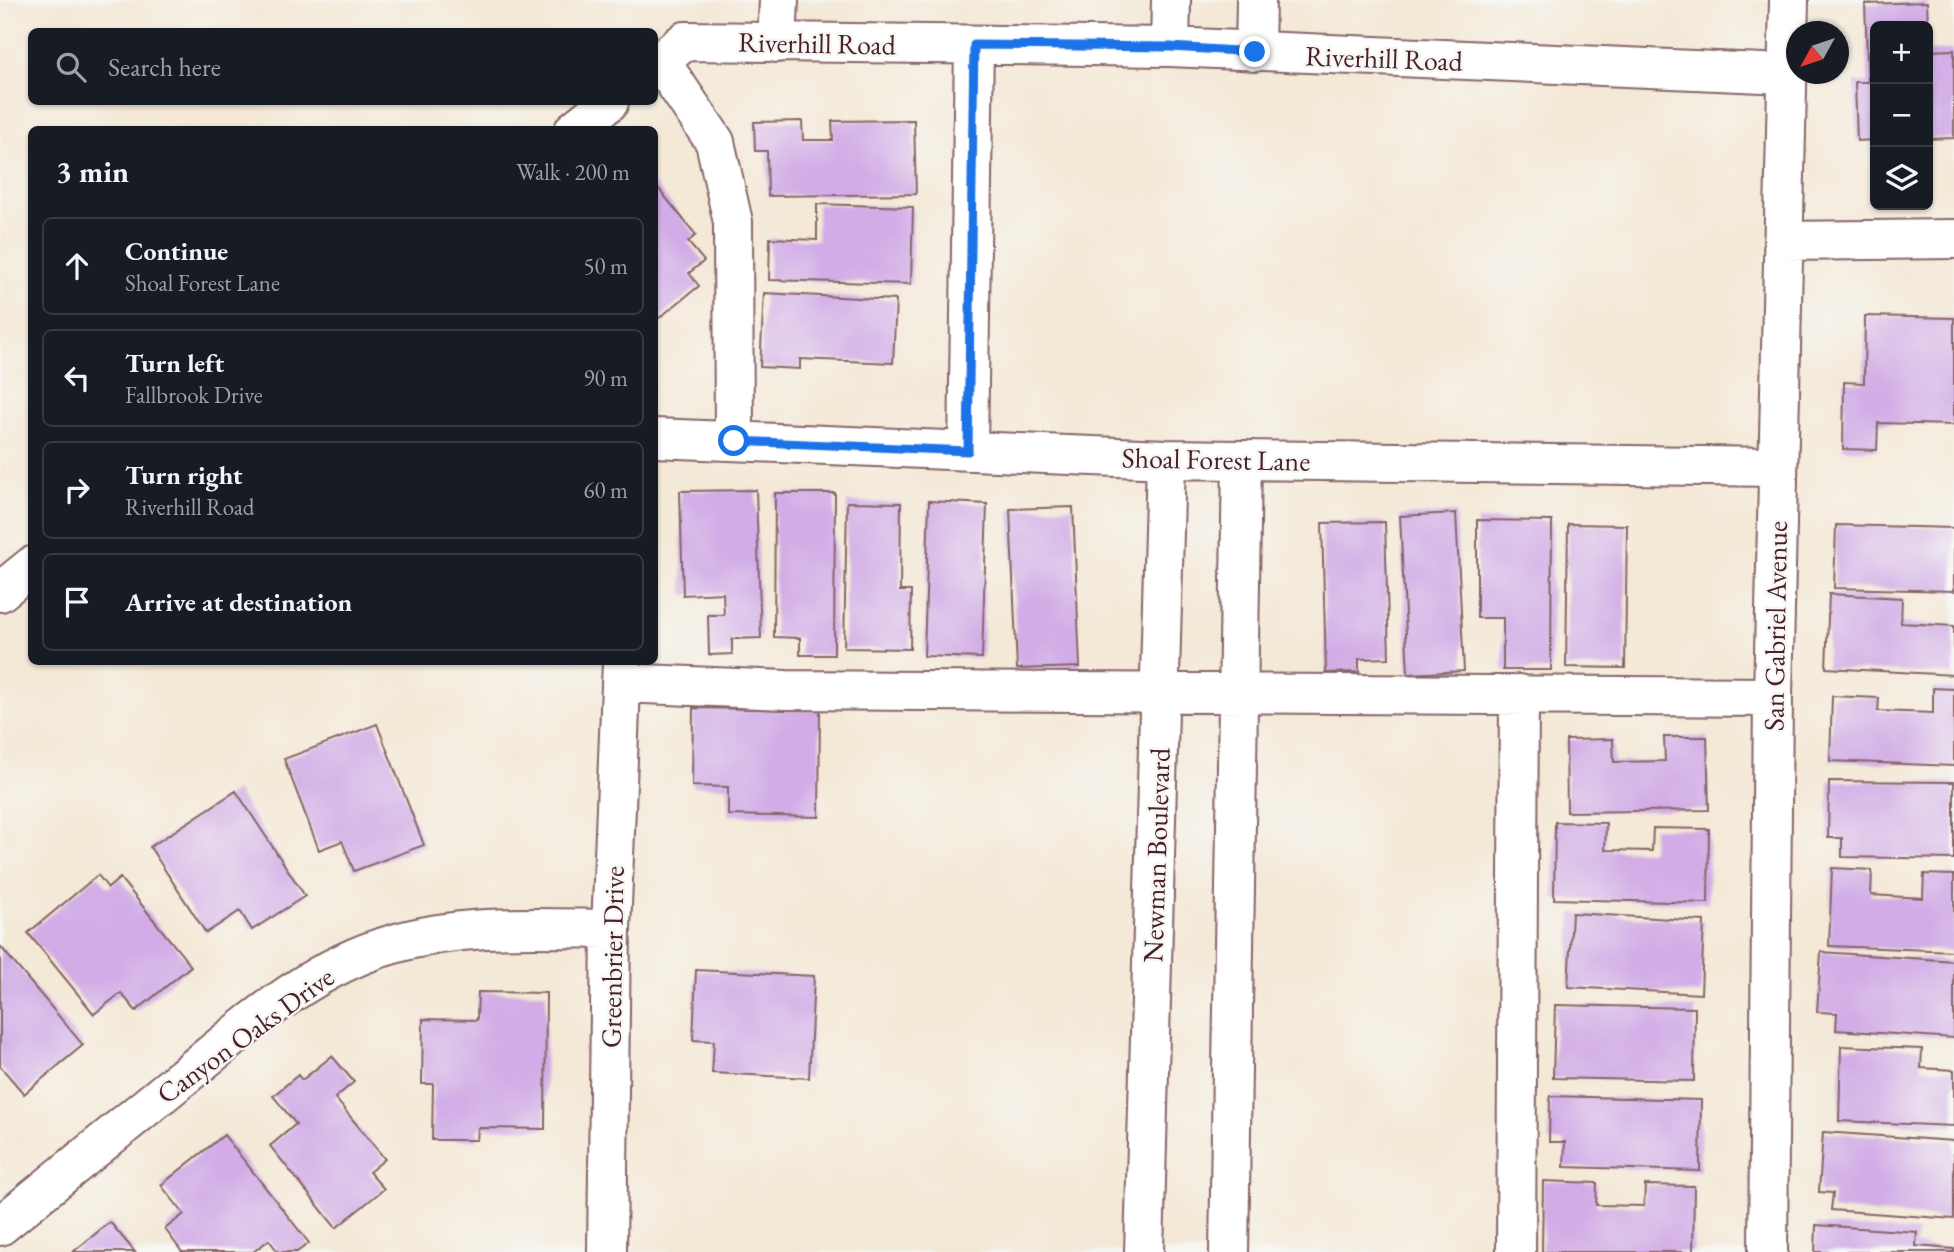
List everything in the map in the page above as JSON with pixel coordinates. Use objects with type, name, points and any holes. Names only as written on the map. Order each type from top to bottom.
[{"type":"street","points":[[778,43],[779,0]]},
{"type":"street","points":[[1170,47],[1171,0]]},
{"type":"street","points":[[1255,52],[1256,0]]},
{"type":"street","name":"San Gabriel Avenue","points":[[1788,21],[1789,0]]},
{"type":"street","name":"Riverhill Road","points":[[658,63],[685,41],[1170,47],[1786,74]]},
{"type":"street","points":[[968,451],[974,45]]},
{"type":"street","points":[[658,65],[715,142],[733,222],[734,441]]},
{"type":"street","name":"San Gabriel Avenue","points":[[1768,1252],[1773,697],[1786,74]]},
{"type":"street","points":[[578,126],[605,105]]},
{"type":"street","points":[[1783,241],[1954,239]]},
{"type":"street","name":"Shoal Forest Lane","points":[[658,438],[1167,459],[1778,467]]},
{"type":"street","name":"Newman Boulevard","points":[[1144,1252],[1167,459]]},
{"type":"street","points":[[1229,1252],[1242,460]]},
{"type":"street","points":[[0,592],[28,569]]},
{"type":"street","points":[[622,672],[786,690],[1238,691],[1773,697]]},
{"type":"street","name":"Greenbrier Drive","points":[[607,1252],[611,929],[622,672]]},
{"type":"street","points":[[1516,1252],[1519,694]]},
{"type":"street","name":"Canyon Oaks Drive","points":[[0,1226],[261,1016],[310,982],[362,953],[415,938],[466,930],[611,929]]},
{"type":"building","points":[[1927,2],[1928,21],[1870,21],[1870,140],[1857,141],[1855,82],[1868,82],[1865,4]]},
{"type":"building","points":[[1954,50],[1954,138],[1933,139],[1933,51]]},
{"type":"building","points":[[914,120],[916,194],[768,196],[767,151],[755,151],[754,122],[802,121],[803,140],[833,140],[832,121]]},
{"type":"building","points":[[658,188],[696,235],[688,242],[704,261],[689,273],[699,286],[658,319]]},
{"type":"building","points":[[817,204],[913,207],[911,284],[769,280],[770,238],[817,240]]},
{"type":"building","points":[[764,293],[896,300],[893,363],[800,359],[800,369],[760,367]]},
{"type":"building","points":[[1865,316],[1954,318],[1954,425],[1878,423],[1877,450],[1843,449],[1844,382],[1864,383]]},
{"type":"building","points":[[756,490],[761,638],[732,639],[732,654],[709,655],[708,615],[724,615],[723,593],[683,595],[680,491]]},
{"type":"building","points":[[775,493],[835,493],[834,655],[800,655],[800,638],[774,637]]},
{"type":"building","points":[[929,501],[987,504],[982,658],[924,656]]},
{"type":"building","points":[[847,502],[901,503],[900,591],[911,591],[910,649],[844,648]]},
{"type":"building","points":[[1073,507],[1080,667],[1017,669],[1010,509]]},
{"type":"building","points":[[1456,513],[1464,671],[1408,674],[1400,516]]},
{"type":"building","points":[[1477,520],[1552,521],[1551,670],[1503,670],[1503,618],[1477,618]]},
{"type":"building","points":[[1385,522],[1389,658],[1359,659],[1359,672],[1326,673],[1322,523]]},
{"type":"building","points":[[1568,524],[1627,525],[1625,668],[1566,667]]},
{"type":"building","points":[[1836,525],[1954,528],[1954,591],[1834,588]]},
{"type":"building","points":[[1829,594],[1902,598],[1901,623],[1954,626],[1954,675],[1826,668]]},
{"type":"building","points":[[1933,688],[1954,689],[1954,766],[1830,761],[1832,696],[1879,698],[1878,711],[1933,713]]},
{"type":"building","points":[[693,708],[820,710],[819,817],[728,815],[728,787],[692,786]]},
{"type":"building","points":[[377,724],[424,845],[354,871],[342,841],[319,850],[284,759]]},
{"type":"building","points":[[1664,737],[1707,737],[1709,810],[1567,812],[1566,740],[1613,739],[1614,762],[1665,761]]},
{"type":"building","points":[[1829,781],[1954,782],[1954,859],[1842,857],[1842,838],[1828,838]]},
{"type":"building","points":[[236,791],[305,896],[252,930],[240,911],[206,933],[150,847]]},
{"type":"building","points":[[1555,822],[1606,823],[1605,850],[1652,851],[1653,828],[1709,829],[1708,903],[1554,899]]},
{"type":"building","points":[[1832,868],[1872,870],[1871,895],[1923,898],[1924,874],[1954,875],[1954,951],[1829,946]]},
{"type":"building","points":[[98,875],[108,888],[120,878],[191,966],[136,1011],[121,993],[94,1014],[28,933]]},
{"type":"building","points":[[1572,913],[1704,921],[1701,994],[1568,987]]},
{"type":"building","points":[[0,946],[83,1045],[24,1094],[0,1066]]},
{"type":"building","points":[[1821,952],[1954,961],[1954,1038],[1836,1030],[1837,1013],[1817,1012]]},
{"type":"building","points":[[696,970],[814,976],[809,1078],[712,1073],[714,1041],[693,1040]]},
{"type":"building","points":[[478,992],[546,993],[545,1129],[478,1128],[477,1140],[432,1140],[433,1084],[422,1084],[423,1019],[477,1020]]},
{"type":"building","points":[[1555,1005],[1695,1008],[1694,1081],[1553,1078]]},
{"type":"building","points":[[1841,1046],[1922,1049],[1921,1068],[1954,1070],[1954,1126],[1839,1121]]},
{"type":"building","points":[[332,1056],[354,1082],[335,1098],[385,1159],[369,1172],[384,1189],[336,1228],[270,1146],[296,1124],[273,1096],[298,1075],[302,1080]]},
{"type":"building","points":[[1550,1096],[1701,1100],[1700,1171],[1564,1167],[1565,1142],[1549,1142]]},
{"type":"building","points":[[1823,1132],[1954,1141],[1954,1219],[1831,1210],[1833,1193],[1819,1192]]},
{"type":"building","points":[[224,1135],[309,1243],[297,1252],[278,1252],[269,1240],[253,1252],[182,1252],[165,1229],[184,1214],[161,1185]]},
{"type":"building","points":[[1543,1181],[1597,1183],[1596,1205],[1644,1206],[1645,1185],[1694,1186],[1693,1252],[1542,1252]]},
{"type":"building","points":[[110,1222],[135,1252],[73,1252]]},
{"type":"building","points":[[1816,1225],[1917,1232],[1916,1246],[1954,1249],[1954,1252],[1815,1252]]},
{"type":"route","points":[[734,441],[968,451],[974,45],[1170,47],[1255,52]]}]
